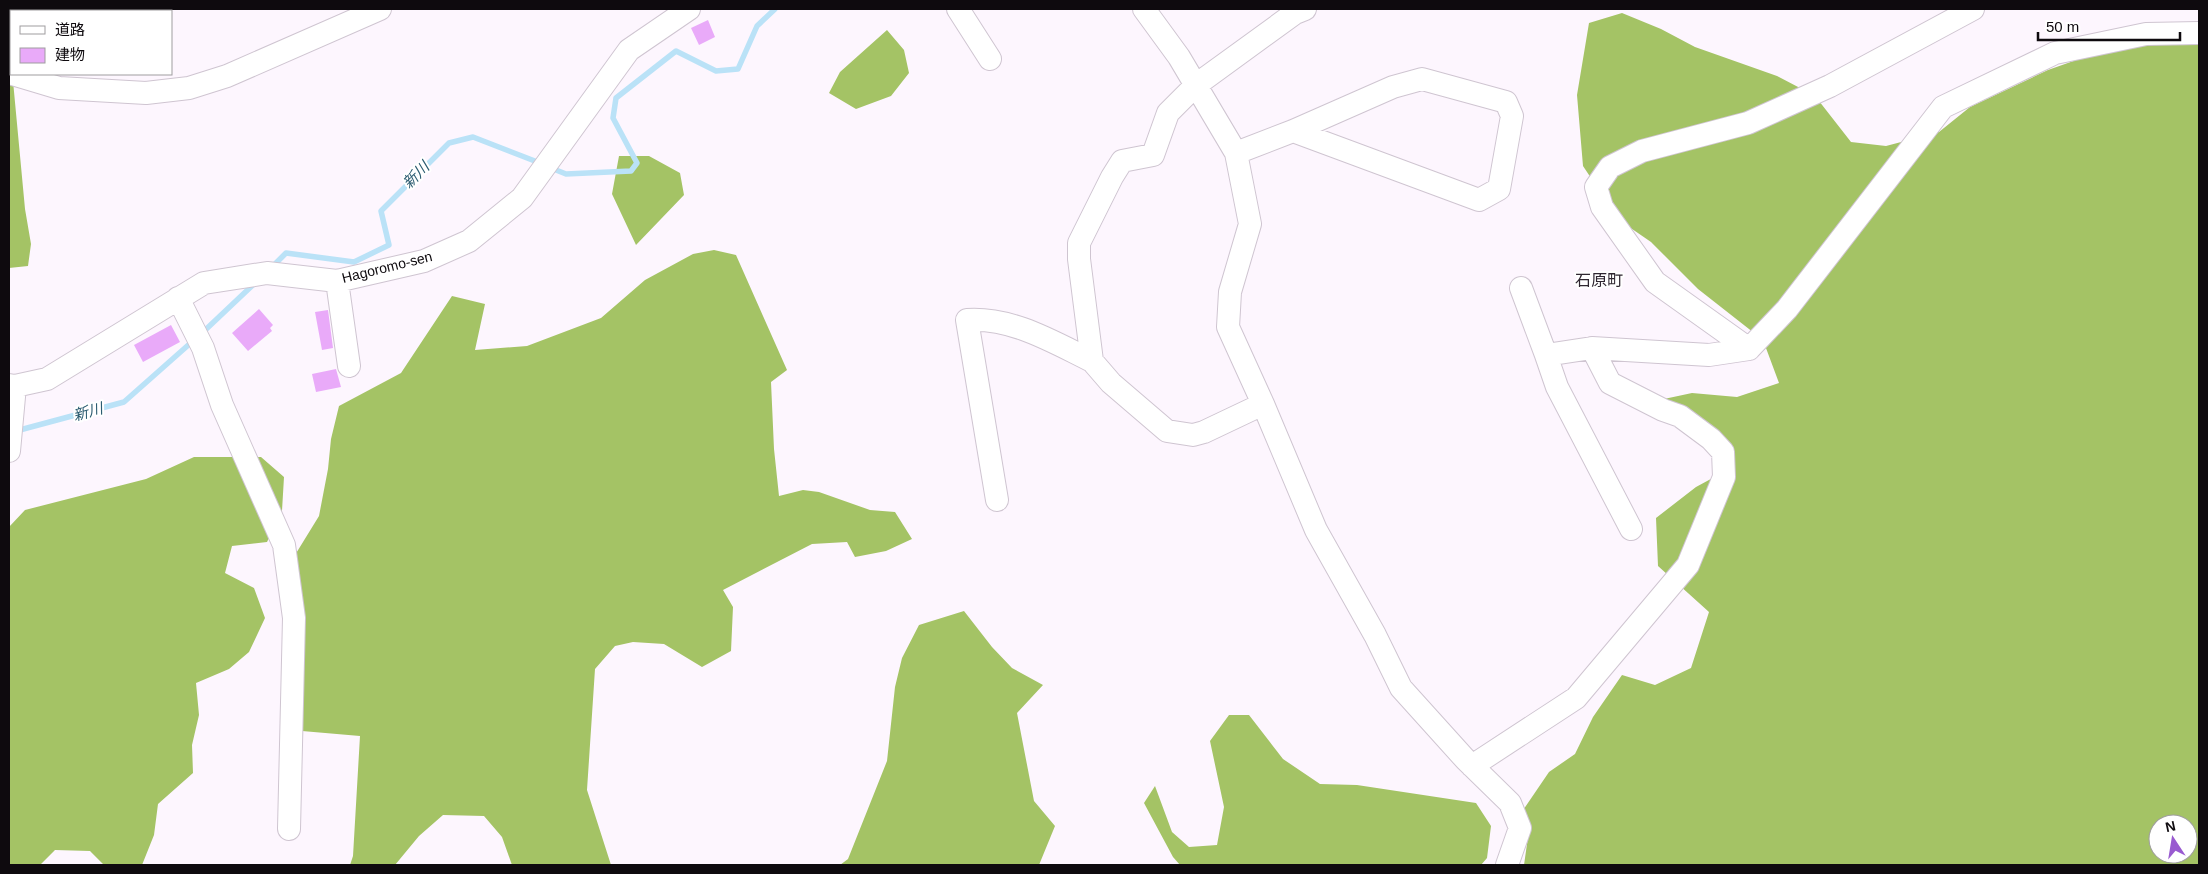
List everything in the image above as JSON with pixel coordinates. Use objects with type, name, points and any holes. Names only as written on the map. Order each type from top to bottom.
[{"type":"street","points":[[13,75],[59,88],[146,93],[189,88],[227,76],[380,9]]},
{"type":"street","name":"Hagoromo-sen","points":[[12,385],[47,379],[204,283],[267,272],[336,281],[424,261],[469,241],[522,198],[629,50],[689,9]]},
{"type":"street","points":[[958,9],[990,59]]},
{"type":"street","points":[[1144,9],[1179,57],[1236,152],[1250,224],[1230,292],[1228,327],[1264,404],[1316,530],[1375,635],[1402,688],[1472,766],[1510,803],[1520,828],[1507,865]]},
{"type":"street","points":[[1092,361],[1079,259],[1079,243],[1112,177],[1122,161],[1153,156],[1168,113],[1196,85],[1295,13],[1305,9]]},
{"type":"street","points":[[1749,349],[1655,282],[1602,207],[1596,187],[1610,167],[1642,151],[1748,123],[1830,86],[1973,9]]},
{"type":"street","points":[[1546,355],[1592,348],[1709,355],[1749,349],[1786,309],[1942,107],[2056,53],[2146,34],[2199,33]]},
{"type":"street","points":[[1236,152],[1293,131],[1393,87],[1422,80],[1506,102],[1512,116],[1498,189],[1479,200],[1293,131]]},
{"type":"street","points":[[336,281],[349,366]]},
{"type":"street","points":[[1521,288],[1557,386],[1631,528]]},
{"type":"street","points":[[178,298],[203,348],[222,405],[284,545],[294,618],[289,829]]},
{"type":"street","points":[[997,500],[967,320],[986,318],[1033,332],[1092,361],[1111,383],[1167,431],[1193,435],[1204,432],[1264,404]]},
{"type":"street","points":[[1472,766],[1576,698],[1688,565],[1724,477],[1723,452],[1711,438],[1680,416],[1663,410],[1610,383],[1592,348]]},
{"type":"street","points":[[9,451],[12,385]]},
{"type":"green space","points":[[1622,13],[1661,29],[1695,47],[1777,76],[1819,101],[1851,142],[1886,146],[1939,132],[1970,107],[2048,70],[2099,52],[2174,40],[2199,43],[2199,865],[1524,865],[1528,837],[1519,816],[1549,772],[1575,754],[1593,717],[1622,675],[1655,685],[1691,668],[1709,612],[1658,566],[1656,518],[1696,487],[1720,474],[1703,428],[1664,399],[1692,393],[1737,397],[1779,383],[1763,340],[1698,289],[1651,242],[1619,220],[1583,166],[1577,95],[1589,23]]},
{"type":"green space","points":[[887,30],[904,50],[909,73],[891,96],[856,109],[829,93],[840,72]]},
{"type":"green space","points":[[9,81],[13,81],[25,209],[31,244],[28,266],[9,268]]},
{"type":"green space","points":[[619,156],[649,156],[680,173],[684,195],[636,245],[612,194]]},
{"type":"green space","points":[[714,250],[736,255],[787,370],[771,382],[774,449],[779,496],[803,490],[819,492],[870,510],[895,512],[912,539],[886,551],[855,557],[847,542],[812,544],[723,590],[733,607],[731,651],[702,667],[664,644],[633,642],[615,646],[595,669],[587,790],[611,865],[512,865],[502,837],[484,816],[443,815],[419,836],[395,865],[350,865],[353,856],[360,736],[302,731],[295,555],[319,516],[328,469],[331,439],[339,406],[401,373],[452,296],[485,304],[475,350],[527,346],[601,318],[645,280],[693,254]]},
{"type":"green space","points":[[194,457],[261,457],[284,477],[282,511],[267,542],[232,546],[225,573],[254,588],[265,618],[249,652],[229,669],[196,683],[199,715],[192,745],[193,773],[158,804],[154,835],[142,865],[104,865],[90,851],[55,850],[40,865],[9,865],[9,527],[25,510],[146,479]]},
{"type":"green space","points":[[964,611],[992,647],[1012,668],[1043,685],[1017,713],[1034,801],[1055,826],[1039,865],[840,865],[848,859],[887,761],[895,687],[902,658],[919,625]]},
{"type":"green space","points":[[1229,715],[1249,715],[1283,759],[1320,784],[1357,785],[1476,803],[1491,826],[1487,858],[1481,865],[1180,865],[1173,857],[1144,803],[1155,786],[1172,832],[1189,847],[1217,845],[1224,807],[1210,741]]},
{"type":"building","points":[[708,20],[715,37],[699,45],[691,28]]},
{"type":"building","points":[[259,309],[273,325],[270,328],[272,331],[248,351],[232,333]]},
{"type":"building","points":[[328,310],[333,348],[322,350],[315,312]]},
{"type":"building","points":[[171,325],[180,342],[143,362],[134,345]]},
{"type":"building","points":[[336,369],[341,387],[316,392],[312,374]]},
{"type":"waterway","name":"新川","points":[[551,168],[566,174],[631,171],[637,163],[613,118],[616,98],[676,51],[716,71],[738,69],[757,26],[775,9]]},
{"type":"waterway","name":"新川","points":[[272,267],[286,253],[354,262],[389,245],[381,211],[449,143],[473,137],[540,163]]},
{"type":"waterway","name":"新川","points":[[201,334],[256,282]]},
{"type":"waterway","name":"新川","points":[[16,431],[124,402],[194,340]]},
{"type":"district","name":"石原町","points":[[1599,280]]}]
